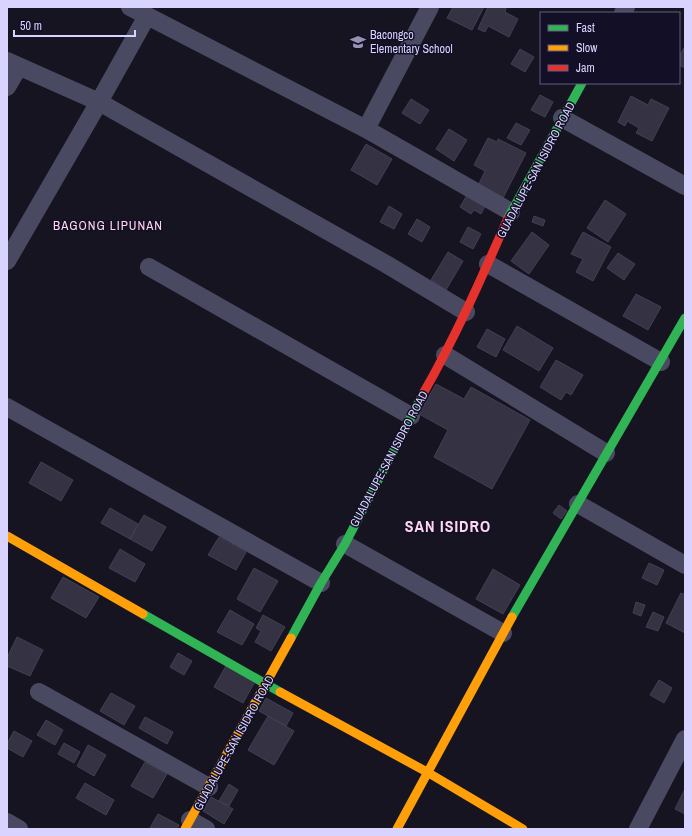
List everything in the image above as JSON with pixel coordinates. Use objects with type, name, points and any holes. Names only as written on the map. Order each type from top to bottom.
[{"type":"street","points":[[130,7],[366,129],[512,212]]},
{"type":"street","points":[[366,129],[430,7]]},
{"type":"street","points":[[7,261],[99,102],[146,16]]},
{"type":"street","points":[[7,87],[13,64],[99,102],[386,264],[466,312]]},
{"type":"street","name":"GUADALUPE-SAN ISIDRO ROAD","points":[[188,825],[321,583],[345,544],[410,416],[445,355],[512,212],[581,84]]},
{"type":"street","points":[[562,118],[685,186]]},
{"type":"street","points":[[488,264],[661,362]]},
{"type":"street","points":[[149,267],[410,416]]},
{"type":"street","points":[[397,829],[504,633],[606,453],[661,362],[685,318]]},
{"type":"street","points":[[445,355],[606,453]]},
{"type":"street","points":[[7,407],[321,583]]},
{"type":"street","points":[[578,504],[685,565]]},
{"type":"street","points":[[7,536],[266,684],[428,772],[523,829]]},
{"type":"street","points":[[345,544],[504,633]]},
{"type":"street","points":[[39,692],[208,787]]},
{"type":"street","points":[[638,829],[685,739]]},
{"type":"street","points":[[7,822],[19,829]]},
{"type":"street","points":[[188,825],[206,829]]},
{"type":"building","points":[[453,7],[484,7],[472,30],[447,18]]},
{"type":"building","points":[[488,7],[506,8],[505,12],[518,19],[509,37],[488,26],[485,32],[478,29]]},
{"type":"building","points":[[684,48],[685,68],[680,66],[680,55]]},
{"type":"building","points":[[520,49],[534,57],[525,72],[511,64]]},
{"type":"building","points":[[540,95],[553,102],[545,117],[531,110]]},
{"type":"building","points":[[631,96],[648,105],[651,99],[669,108],[652,141],[636,133],[639,128],[627,121],[625,126],[618,122]]},
{"type":"building","points":[[411,99],[429,110],[420,124],[402,113]]},
{"type":"building","points":[[516,123],[530,130],[521,145],[507,138]]},
{"type":"building","points":[[449,129],[467,140],[454,161],[436,149]]},
{"type":"building","points":[[488,138],[497,142],[498,139],[526,153],[503,198],[478,186],[485,171],[474,165]]},
{"type":"building","points":[[366,144],[392,159],[377,185],[351,170]]},
{"type":"building","points":[[467,195],[485,206],[481,214],[474,210],[471,214],[460,207]]},
{"type":"building","points":[[605,200],[626,214],[608,242],[587,228]]},
{"type":"building","points":[[389,206],[402,214],[394,229],[380,222]]},
{"type":"building","points":[[534,216],[545,220],[543,226],[532,222]]},
{"type":"building","points":[[417,219],[430,227],[422,242],[408,234]]},
{"type":"building","points":[[468,227],[481,234],[473,249],[460,242]]},
{"type":"building","points":[[532,232],[549,245],[529,274],[511,261]]},
{"type":"building","points":[[583,232],[611,247],[593,281],[576,272],[583,259],[571,254]]},
{"type":"building","points":[[448,252],[463,261],[446,290],[431,280]]},
{"type":"building","points":[[618,253],[635,264],[624,280],[607,268]]},
{"type":"building","points":[[636,294],[661,307],[648,330],[623,316]]},
{"type":"building","points":[[517,326],[553,348],[539,371],[503,350]]},
{"type":"building","points":[[487,329],[505,339],[496,357],[477,347]]},
{"type":"building","points":[[556,360],[583,375],[571,395],[566,392],[561,400],[540,387]]},
{"type":"building","points":[[436,384],[464,399],[471,387],[530,420],[492,489],[434,457],[448,430],[419,414]]},
{"type":"building","points":[[41,462],[73,480],[61,501],[29,483]]},
{"type":"building","points":[[559,505],[567,511],[561,519],[553,513]]},
{"type":"building","points":[[110,508],[138,524],[130,539],[101,523]]},
{"type":"building","points":[[144,515],[166,527],[152,551],[130,539]]},
{"type":"building","points":[[219,537],[246,552],[236,570],[208,555]]},
{"type":"building","points":[[120,549],[145,564],[135,582],[109,568]]},
{"type":"building","points":[[649,563],[664,570],[657,585],[642,578]]},
{"type":"building","points":[[254,568],[278,581],[260,612],[237,599]]},
{"type":"building","points":[[493,569],[520,585],[503,614],[476,599]]},
{"type":"building","points":[[63,577],[99,597],[86,618],[51,598]]},
{"type":"building","points":[[681,593],[685,595],[685,633],[666,623]]},
{"type":"building","points":[[636,602],[645,605],[641,616],[633,613]]},
{"type":"building","points":[[230,610],[254,624],[242,645],[217,632]]},
{"type":"building","points":[[653,612],[664,617],[658,631],[646,627]]},
{"type":"building","points":[[263,615],[285,627],[271,651],[255,642],[261,631],[256,628]]},
{"type":"building","points":[[17,637],[43,650],[30,676],[7,666],[7,658]]},
{"type":"building","points":[[178,653],[192,661],[184,675],[170,667]]},
{"type":"building","points":[[227,664],[256,680],[243,703],[214,687]]},
{"type":"building","points":[[659,680],[672,688],[664,703],[650,695]]},
{"type":"building","points":[[111,693],[135,706],[124,725],[100,711]]},
{"type":"building","points":[[266,698],[293,713],[286,726],[259,711]]},
{"type":"building","points":[[268,716],[294,731],[274,765],[248,750]]},
{"type":"building","points":[[145,717],[173,732],[167,744],[139,728]]},
{"type":"building","points":[[46,720],[63,730],[55,745],[37,735]]},
{"type":"building","points":[[14,731],[32,741],[23,757],[7,748],[7,744]]},
{"type":"building","points":[[64,743],[80,752],[74,763],[58,754]]},
{"type":"building","points":[[88,745],[106,755],[94,776],[77,766]]},
{"type":"building","points":[[145,762],[167,774],[153,798],[131,786]]},
{"type":"building","points":[[85,783],[114,800],[106,815],[76,798]]},
{"type":"building","points":[[229,784],[238,790],[229,806],[219,801]]},
{"type":"building","points":[[685,789],[685,814],[675,809]]},
{"type":"building","points":[[211,797],[233,809],[224,824],[203,811]]},
{"type":"building","points":[[158,814],[179,825],[177,829],[150,828]]},
{"type":"traffic: fast","points":[[508,218],[581,84]]},
{"type":"traffic: fast","points":[[512,617],[685,318]]},
{"type":"traffic: fast","points":[[291,638],[321,583],[345,544],[424,392]]},
{"type":"traffic: fast","points":[[143,614],[280,692]]},
{"type":"traffic: slow","points":[[7,536],[143,614]]},
{"type":"traffic: slow","points":[[397,829],[512,617]]},
{"type":"traffic: slow","points":[[185,829],[291,638]]},
{"type":"traffic: slow","points":[[280,692],[427,772],[523,829]]},
{"type":"traffic: jam","points":[[424,392],[458,328],[508,218]]},
{"type":"place","name":"Bacongco Elementary School","points":[[358,42]]},
{"type":"district","name":"BAGONG LIPUNAN","points":[[108,225]]},
{"type":"district","name":"SAN ISIDRO","points":[[448,526]]}]
